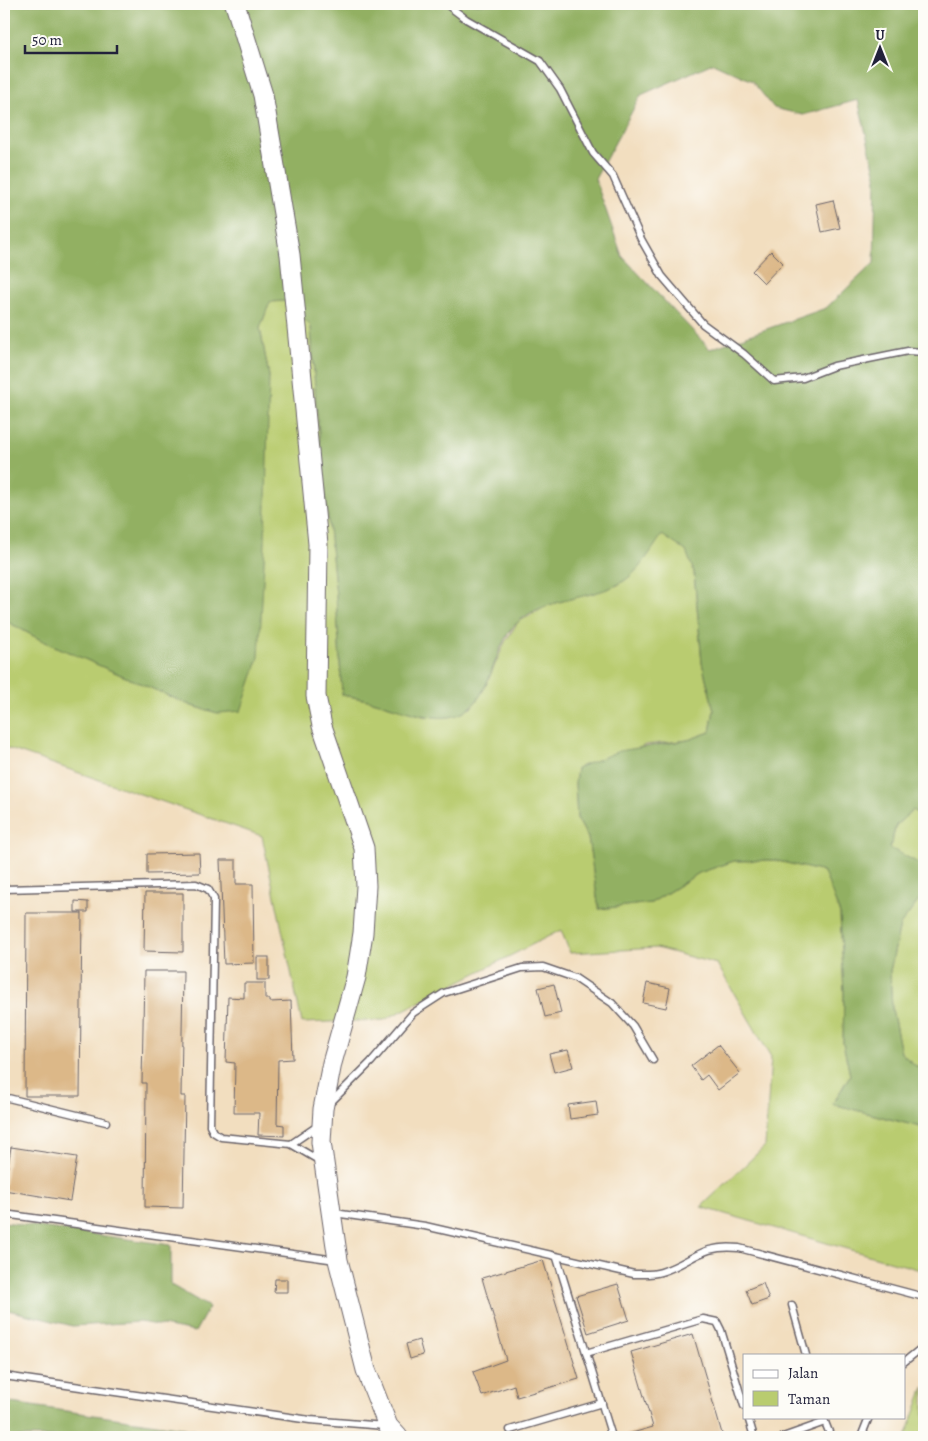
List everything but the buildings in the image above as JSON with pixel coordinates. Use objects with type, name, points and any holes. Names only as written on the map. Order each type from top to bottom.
[{"type":"main road","points":[[235,4],[263,95],[290,255],[318,544],[316,696],[322,726],[364,848],[366,886],[363,933],[356,978],[332,1063],[323,1116],[321,1142],[338,1260],[366,1370],[393,1432]]},
{"type":"lane","points":[[446,4],[466,19],[540,62],[560,89],[592,153],[613,176],[641,239],[662,276],[703,324],[744,354],[774,381],[803,378],[834,366],[908,351],[924,352]]},
{"type":"lane","points":[[4,889],[196,884],[208,889],[214,899],[210,1126],[214,1132],[222,1137],[291,1144],[324,1163]]},
{"type":"lane","points":[[291,1144],[323,1116],[413,1013],[444,993],[522,968],[543,967],[575,978],[612,1003],[633,1026],[653,1060]]},
{"type":"lane","points":[[4,1097],[106,1122]]},
{"type":"lane","points":[[330,1212],[425,1226],[557,1258],[634,1274],[663,1272],[703,1251],[732,1247],[924,1296]]},
{"type":"lane","points":[[4,1214],[208,1244],[338,1260]]},
{"type":"lane","points":[[557,1258],[612,1437]]},
{"type":"lane","points":[[792,1305],[806,1354]]},
{"type":"lane","points":[[586,1353],[703,1319],[713,1320],[717,1322],[721,1330],[743,1403]]},
{"type":"lane","points":[[906,1360],[924,1346]]},
{"type":"lane","points":[[4,1376],[393,1432]]},
{"type":"lane","points":[[510,1430],[602,1403]]},
{"type":"lane","points":[[748,1418],[754,1437]]},
{"type":"lane","points":[[861,1437],[869,1418]]},
{"type":"lane","points":[[783,1437],[824,1420],[831,1437]]},
{"type":"green space","points":[[4,4],[924,4],[924,819],[913,810],[896,825],[890,848],[924,866],[924,894],[900,925],[890,971],[892,1009],[901,1053],[916,1066],[924,1067],[924,1128],[833,1104],[850,1075],[843,1043],[844,993],[840,914],[824,872],[774,860],[734,861],[699,873],[651,903],[599,909],[588,838],[577,818],[575,783],[577,768],[619,751],[688,740],[710,732],[714,710],[702,663],[694,572],[686,551],[662,535],[637,570],[624,581],[605,590],[553,604],[529,614],[518,622],[509,633],[501,646],[483,690],[475,703],[464,712],[450,717],[431,717],[342,695],[336,595],[316,404],[311,326],[285,301],[270,302],[260,328],[269,376],[265,543],[259,657],[241,711],[218,713],[192,706],[41,640],[4,620]],"holes":[[[713,63],[752,81],[774,108],[803,115],[858,100],[876,176],[874,263],[826,308],[710,349],[622,256],[595,179],[641,95]]]},
{"type":"green space","points":[[285,301],[311,326],[316,404],[336,595],[342,695],[373,701],[426,717],[471,708],[485,687],[505,642],[518,622],[549,605],[618,585],[638,568],[662,534],[687,551],[694,572],[702,663],[714,710],[710,732],[688,740],[645,745],[575,783],[577,818],[588,838],[599,909],[651,903],[699,873],[734,861],[774,860],[825,872],[840,914],[844,993],[843,1043],[850,1075],[833,1104],[924,1128],[924,1271],[701,1207],[765,1146],[771,1057],[717,964],[656,948],[570,953],[561,930],[384,1020],[302,1023],[262,836],[4,747],[4,620],[41,640],[192,706],[218,713],[269,376],[260,328],[270,302]]},
{"type":"green space","points":[[913,810],[924,819],[924,866],[890,849],[896,825]]},
{"type":"green space","points":[[924,894],[924,1067],[916,1066],[901,1053],[892,1009],[890,971],[900,925]]},
{"type":"green space","points":[[4,1222],[171,1245],[171,1285],[209,1307],[195,1332],[140,1322],[73,1326],[4,1309]]},
{"type":"green space","points":[[924,1387],[924,1437],[906,1437]]},
{"type":"green space","points":[[4,1402],[246,1437],[4,1437]]}]
